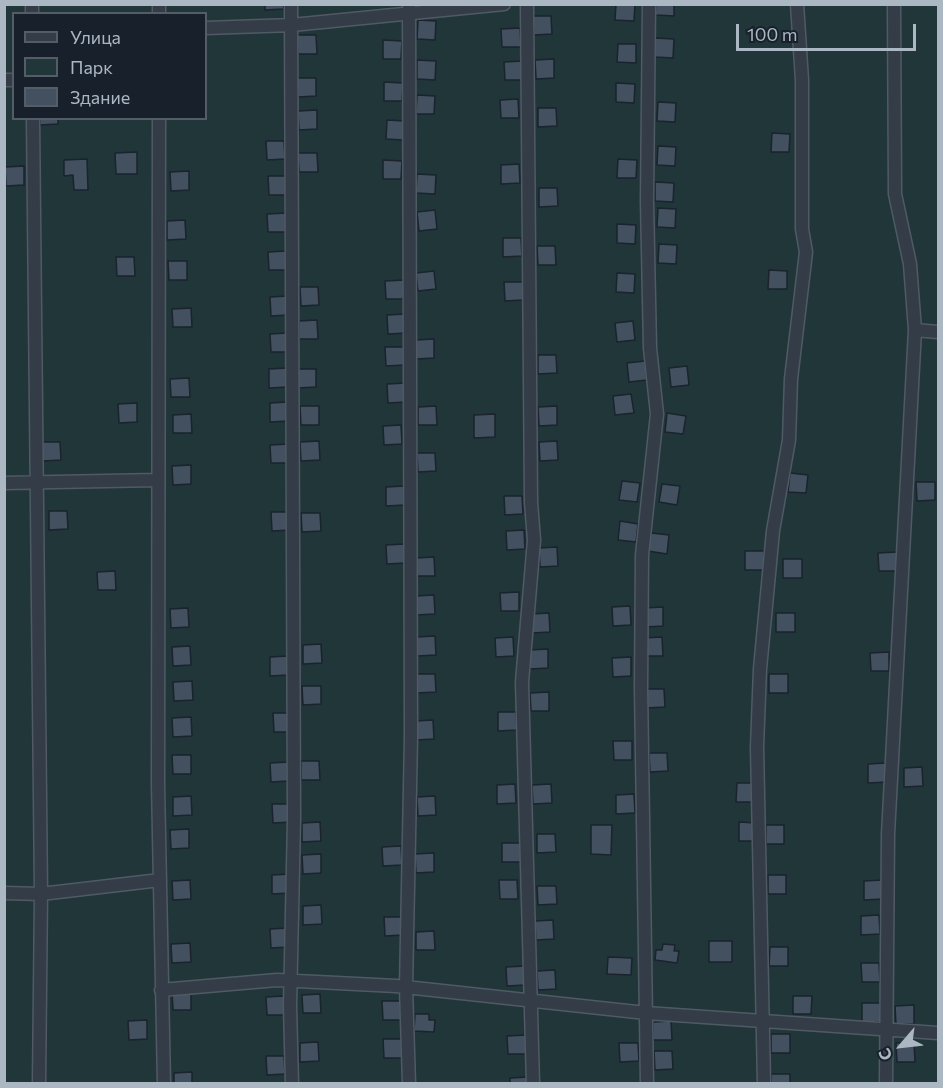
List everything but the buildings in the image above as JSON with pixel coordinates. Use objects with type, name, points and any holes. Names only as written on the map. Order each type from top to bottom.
[{"type":"street","points":[[291,4],[292,980],[290,1006],[292,1083]]},
{"type":"street","points":[[207,28],[292,25],[409,9],[504,4]]},
{"type":"street","points":[[527,4],[531,502],[534,540],[522,682],[533,1083]]},
{"type":"street","points":[[647,1083],[641,687],[642,555],[657,414],[650,348],[649,303],[649,4]]},
{"type":"street","points":[[764,1083],[757,747],[760,669],[773,531],[789,440],[791,379],[806,252],[802,229],[802,80],[797,4]]},
{"type":"street","points":[[886,1083],[888,834],[915,330],[910,264],[894,194],[894,4]]},
{"type":"street","points":[[409,9],[411,737],[406,987],[409,1083]]},
{"type":"street","points":[[33,120],[41,894],[39,1083]]},
{"type":"street","points":[[159,120],[157,480],[161,990],[164,1083]]},
{"type":"street","points":[[915,330],[939,332]]},
{"type":"street","points":[[4,483],[157,480]]},
{"type":"street","points":[[4,893],[41,894],[160,880]]},
{"type":"street","points":[[161,990],[292,980],[406,987],[646,1013],[939,1033]]},
{"type":"green space","points":[[5,5],[938,5],[938,1083],[5,1083]]}]
